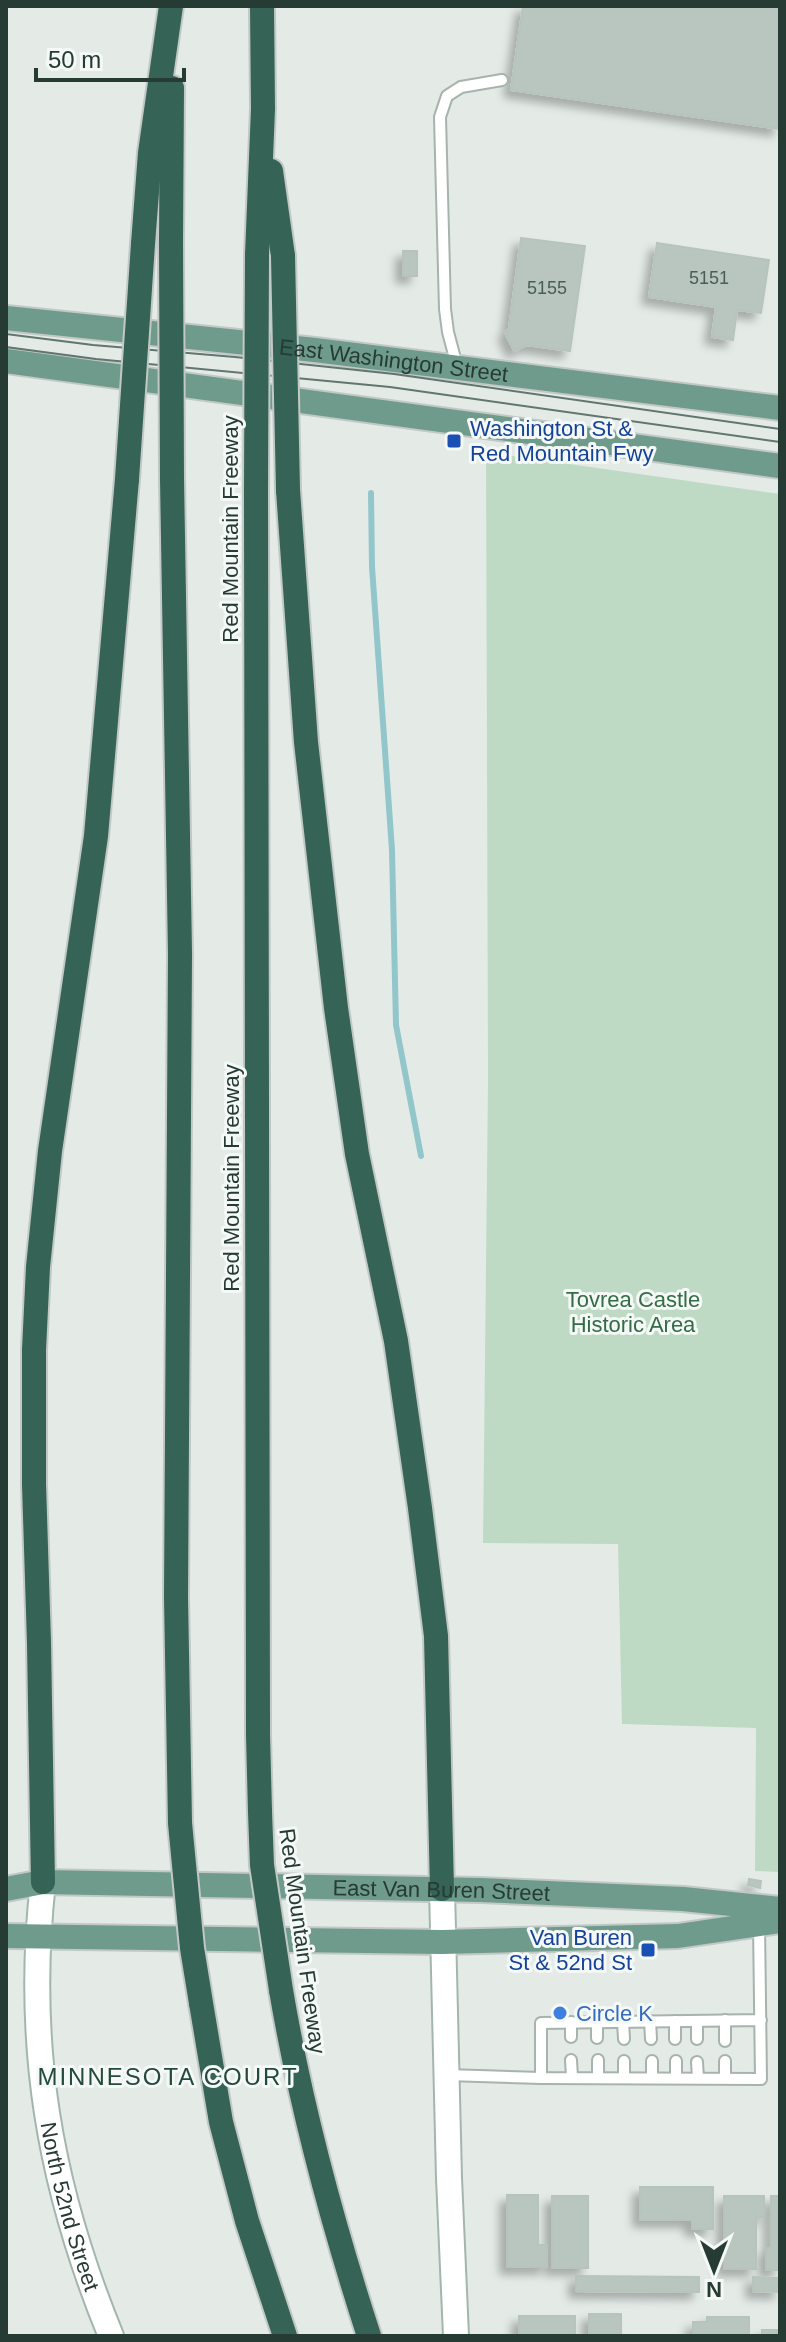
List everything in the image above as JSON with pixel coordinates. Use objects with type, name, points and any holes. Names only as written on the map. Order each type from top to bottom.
[{"type":"highway","points":[[172,6],[172,478],[180,954],[176,1597],[180,1823],[192,1948],[221,2122],[247,2221],[285,2336]]},
{"type":"highway","points":[[43,1882],[34,1484],[34,1350],[38,1267],[50,1151],[96,836],[127,479],[150,153],[172,6]]},
{"type":"highway","name":"Red Mountain Freeway","points":[[262,6],[256,491],[260,1812],[264,1879],[295,2070],[320,2173],[369,2336]]},
{"type":"highway","points":[[263,109],[283,256],[288,490],[306,742],[336,1008],[357,1154],[396,1341],[436,1636],[442,1889]]},
{"type":"main road","name":"East Washington Street","points":[[6,318],[315,350],[780,408]]},
{"type":"main road","points":[[6,361],[780,466]]},
{"type":"main road","name":"East Van Buren Street","points":[[6,1889],[43,1882],[442,1889],[683,1899],[780,1909]]},
{"type":"main road","name":"North 52nd Street","points":[[43,1882],[37,1937],[38,2034],[43,2092],[53,2154],[75,2239],[111,2336]]},
{"type":"main road","points":[[442,1889],[456,2336]]},
{"type":"main road","name":"East Van Buren Street","points":[[6,1936],[442,1942],[678,1936],[770,1923]]},
{"type":"lane","points":[[457,368],[445,309],[440,117],[447,96],[461,87],[502,80]]},
{"type":"lane","points":[[446,2075],[761,2079],[761,2020],[770,1923]]},
{"type":"lane","points":[[725,2020],[725,2041]]},
{"type":"lane","points":[[541,2078],[541,2023],[761,2020]]},
{"type":"lane","points":[[650,2021],[651,2039]]},
{"type":"lane","points":[[675,2021],[675,2039]]},
{"type":"lane","points":[[697,2021],[697,2039]]},
{"type":"lane","points":[[571,2022],[571,2037]]},
{"type":"lane","points":[[597,2022],[597,2038]]},
{"type":"lane","points":[[623,2022],[624,2039]]},
{"type":"lane","points":[[571,2060],[572,2077]]},
{"type":"lane","points":[[598,2060],[598,2077]]},
{"type":"lane","points":[[624,2061],[624,2078]]},
{"type":"lane","points":[[652,2061],[652,2078]]},
{"type":"lane","points":[[676,2061],[676,2078]]},
{"type":"lane","points":[[725,2061],[725,2078]]},
{"type":"lane","points":[[697,2062],[698,2078]]},
{"type":"green space","name":"Tovrea Castle Historic Area","points":[[486,452],[780,494],[780,1872],[755,1871],[756,1728],[622,1724],[618,1544],[483,1543],[488,1081]]},
{"type":"building","points":[[523,6],[780,6],[780,129],[511,90]]},
{"type":"building","points":[[521,238],[585,246],[570,351],[527,345],[514,351],[505,332],[509,329]]},
{"type":"building","points":[[657,243],[769,260],[761,313],[737,310],[733,340],[712,337],[716,307],[649,297]]},
{"type":"building","points":[[403,251],[417,251],[417,276],[403,276]]},
{"type":"building","points":[[749,1879],[761,1881],[760,1888],[748,1885]]},
{"type":"building","points":[[640,2187],[713,2187],[713,2229],[692,2229],[692,2220],[640,2220]]},
{"type":"building","points":[[507,2195],[538,2195],[538,2245],[547,2245],[547,2267],[507,2267]]},
{"type":"building","points":[[552,2196],[588,2196],[588,2268],[552,2268]]},
{"type":"building","points":[[724,2196],[764,2196],[764,2217],[756,2217],[756,2269],[724,2269]]},
{"type":"building","points":[[771,2196],[780,2196],[780,2270],[766,2270],[766,2248],[771,2248]]},
{"type":"building","points":[[576,2276],[699,2277],[699,2292],[576,2291]]},
{"type":"building","points":[[753,2277],[780,2278],[780,2292],[753,2291]]},
{"type":"building","points":[[589,2314],[621,2314],[621,2336],[589,2336]]},
{"type":"building","points":[[519,2316],[575,2316],[575,2336],[519,2336]]},
{"type":"building","points":[[707,2317],[749,2317],[749,2336],[693,2336],[693,2322],[707,2322]]},
{"type":"building","points":[[762,2330],[777,2330],[777,2336],[762,2336]]},
{"type":"waterway","points":[[371,493],[372,567],[392,850],[396,1025],[421,1156]]},
{"type":"tram line","points":[[6,334],[394,374],[780,429]]},
{"type":"tram line","points":[[6,347],[96,359],[390,387],[780,442]]},
{"type":"place","name":"Washington St & Red Mountain Fwy","points":[[454,441]]},
{"type":"place","name":"Van Buren St & 52nd St","points":[[648,1950]]},
{"type":"place","name":"Circle K","points":[[560,2013]]},
{"type":"district","name":"MINNESOTA COURT","points":[[168,2077]]}]
